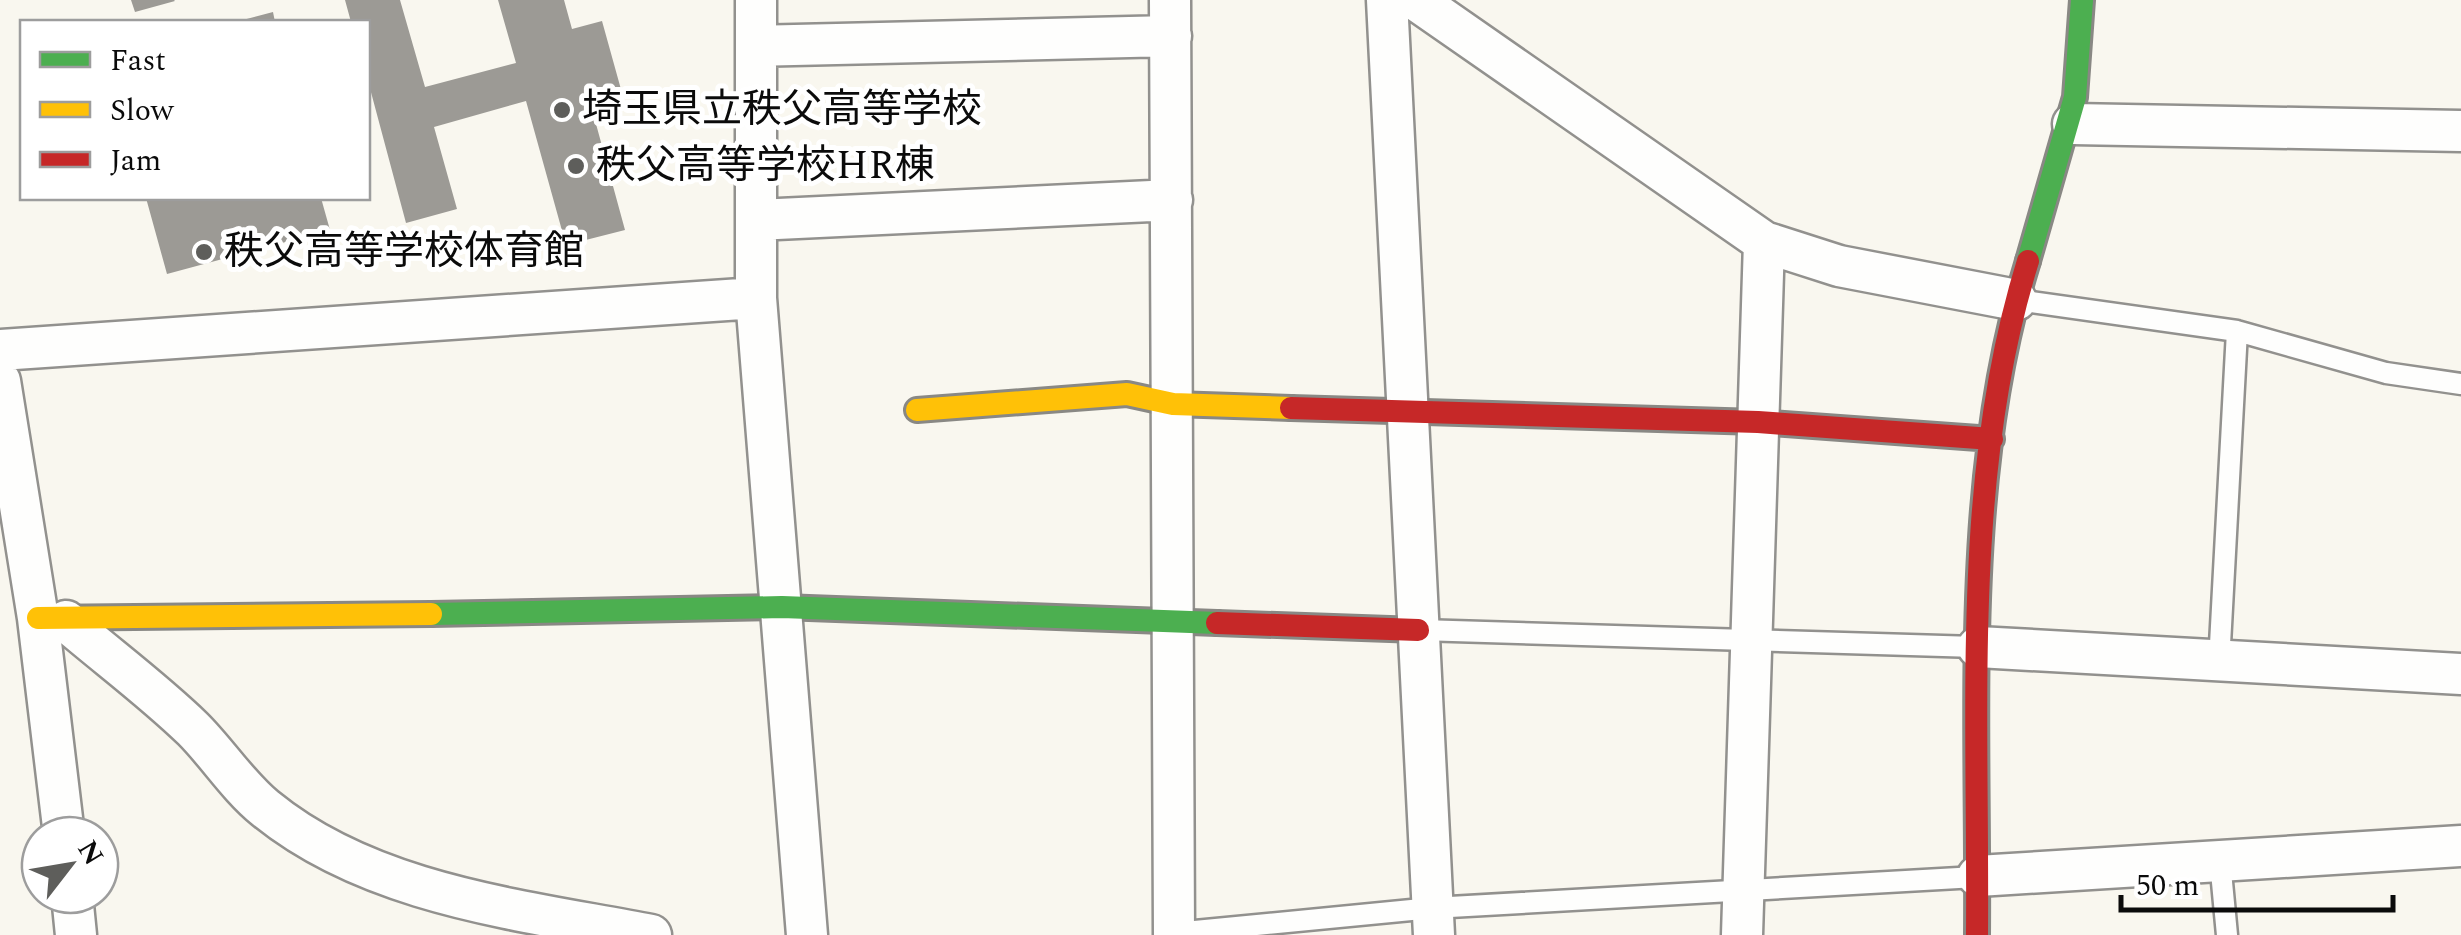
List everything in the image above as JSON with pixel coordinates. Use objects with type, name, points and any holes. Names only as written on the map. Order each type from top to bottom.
[{"type":"street","points":[[756,0],[756,298],[807,935]]},
{"type":"street","points":[[1387,0],[1433,921]]},
{"type":"street","points":[[1416,0],[1764,242],[1839,266],[2016,300]]},
{"type":"street","points":[[1978,935],[1978,647],[1992,439],[2016,300],[2074,124],[2085,39],[2082,0]]},
{"type":"street","points":[[756,46],[1171,18],[1174,934]]},
{"type":"street","points":[[2074,124],[2461,131]]},
{"type":"street","points":[[756,220],[1172,200]]},
{"type":"street","points":[[1742,935],[1764,242]]},
{"type":"street","points":[[0,350],[756,298]]},
{"type":"street","points":[[0,381],[52,620],[63,815]]},
{"type":"street","points":[[917,410],[1127,394],[1173,404],[1758,422],[1992,439]]},
{"type":"street","points":[[52,620],[782,607],[1418,630]]},
{"type":"street","points":[[52,620],[192,728],[264,808],[334,850],[473,917],[651,935]]},
{"type":"street","points":[[1978,647],[2461,674]]},
{"type":"street","points":[[1978,876],[2461,846]]},
{"type":"lane","points":[[2016,300],[2237,331],[2386,373],[2461,384]]},
{"type":"lane","points":[[2218,663],[2237,331]]},
{"type":"lane","points":[[1418,630],[1978,647]]},
{"type":"lane","points":[[2220,861],[2227,935]]},
{"type":"lane","points":[[1174,934],[1433,921],[1742,892],[1978,876]]},
{"type":"building","points":[[131,0],[174,0],[175,1],[135,12]]},
{"type":"building","points":[[345,0],[400,0],[425,87],[516,63],[498,0],[564,0],[572,29],[602,21],[622,93],[590,102],[625,230],[566,245],[526,101],[434,127],[457,209],[406,223],[370,88],[370,20],[350,20]]},
{"type":"building","points":[[273,12],[275,20],[243,20]]},
{"type":"building","name":"秩父高等学校体育館","points":[[147,200],[322,200],[330,230],[167,274]]},
{"type":"traffic: fast","points":[[2028,261],[2075,97],[2082,0]]},
{"type":"traffic: fast","points":[[431,614],[782,607],[1217,623]]},
{"type":"traffic: slow","points":[[917,410],[1127,394],[1173,404],[1291,408]]},
{"type":"traffic: slow","points":[[38,618],[431,614]]},
{"type":"traffic: jam","points":[[1977,935],[1976,681],[1983,510],[1992,426],[2007,343],[2028,261]]},
{"type":"traffic: jam","points":[[1291,408],[1758,422],[1992,439]]},
{"type":"traffic: jam","points":[[1217,623],[1418,630]]},
{"type":"place","name":"埼玉県立秩父高等学校","points":[[562,110]]},
{"type":"place","name":"秩父高等学校HR棟","points":[[576,166]]},
{"type":"place","name":"秩父高等学校体育館","points":[[204,252]]}]
